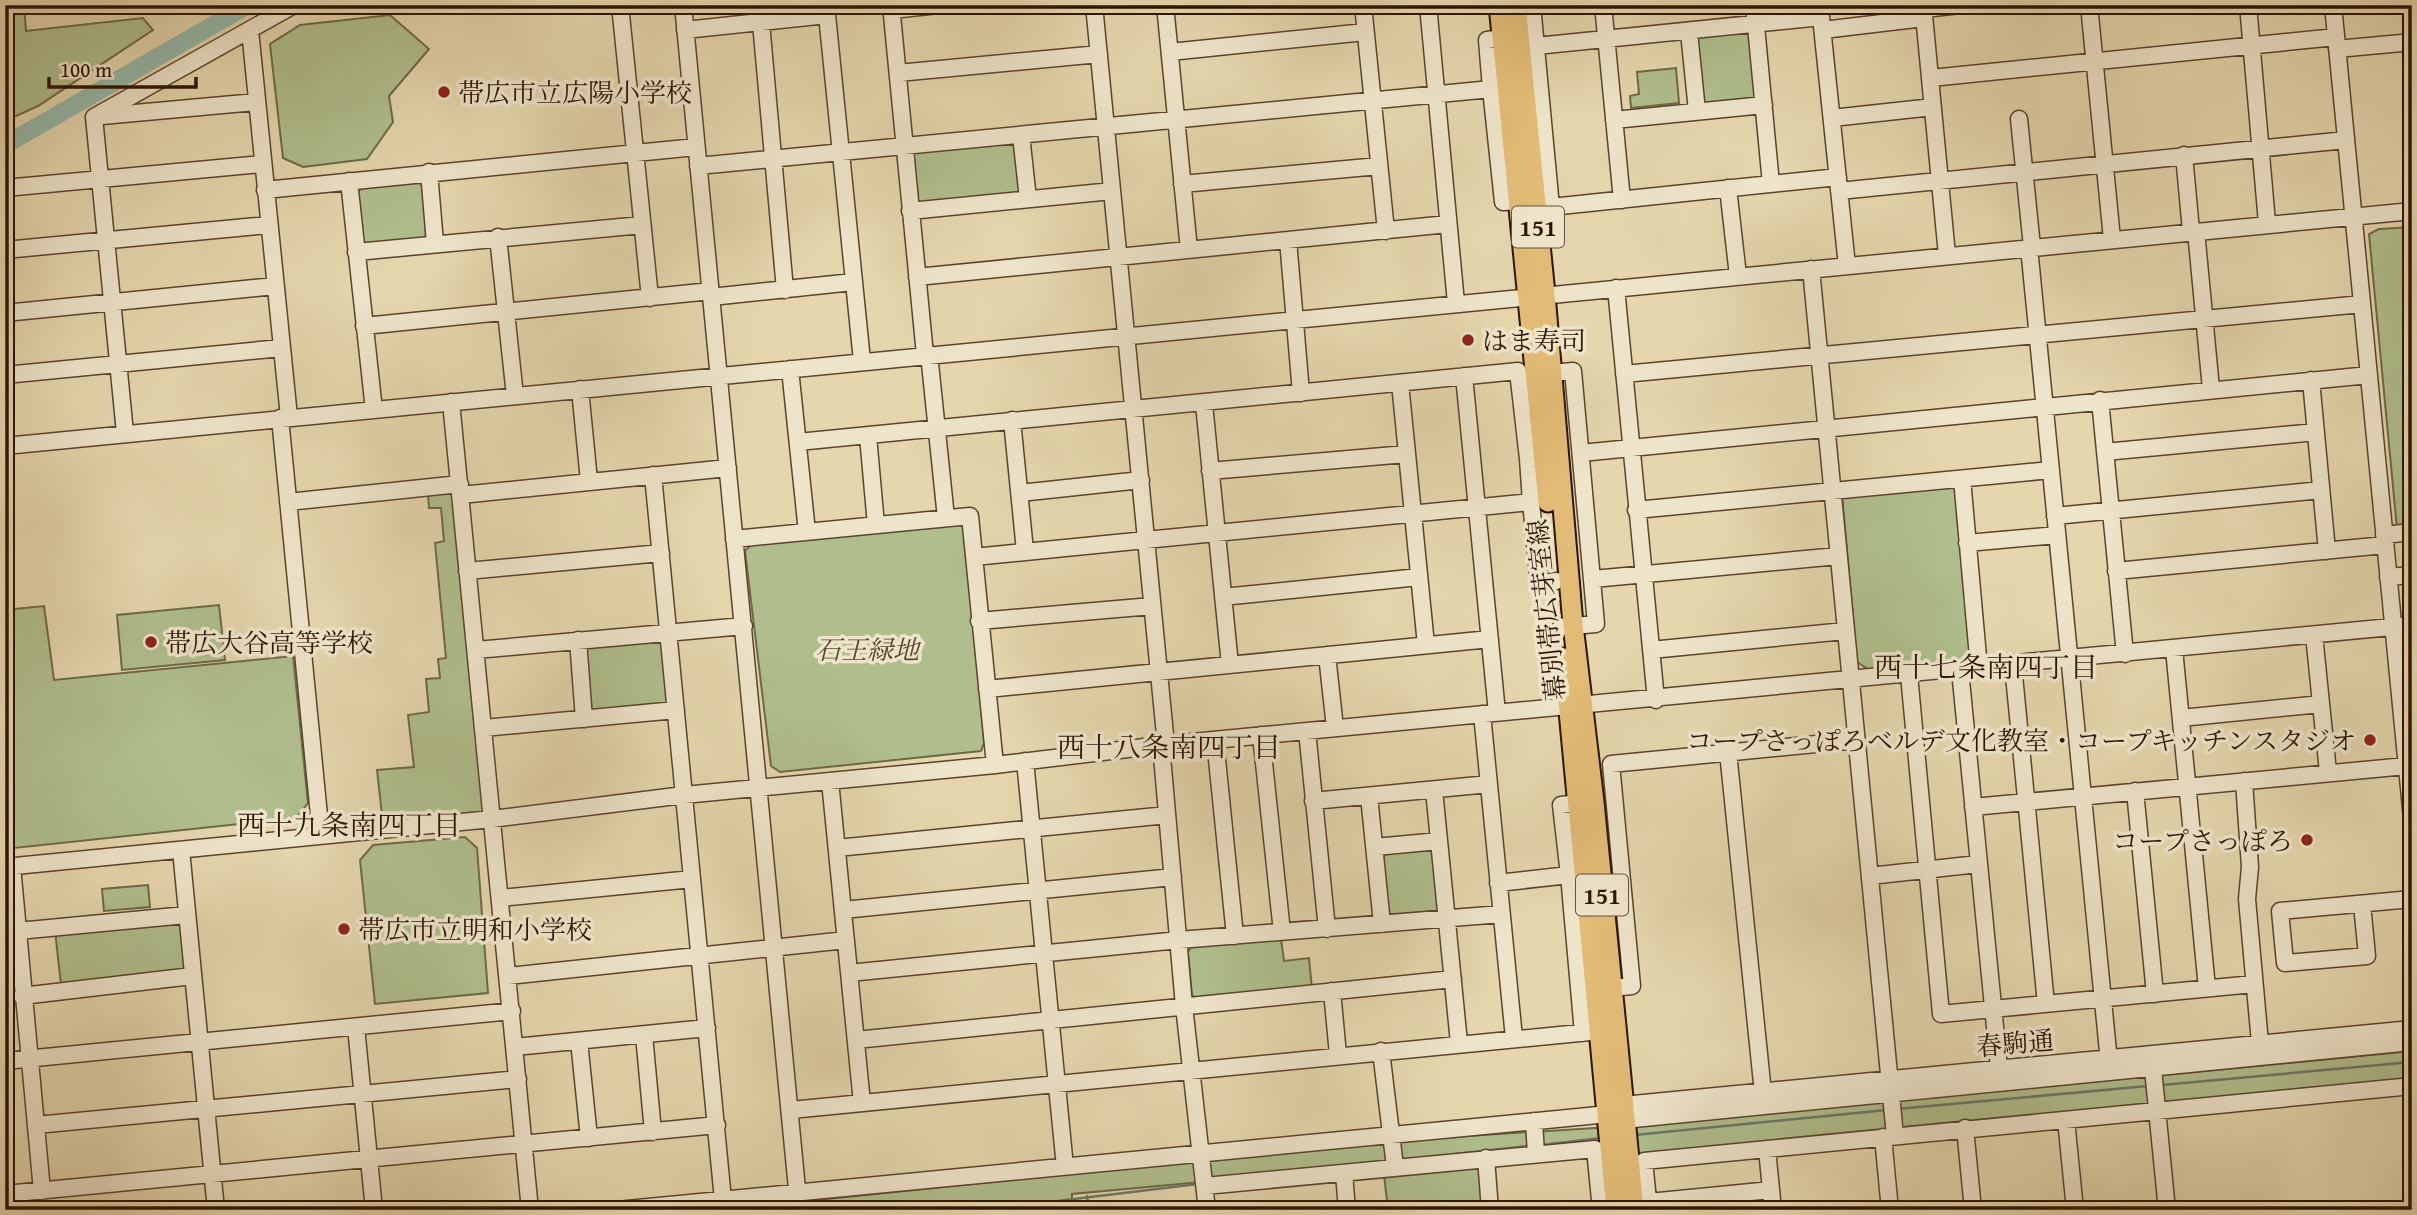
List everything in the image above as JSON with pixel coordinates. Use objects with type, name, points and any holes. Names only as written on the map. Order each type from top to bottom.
[{"type":"main road","name":"幕別帯広芽室線","points":[[1499,5],[1519,40]]},
{"type":"main road","name":"幕別帯広芽室線","points":[[1516,5],[1531,159],[1543,458],[1556,582],[1567,626]]},
{"type":"main road","name":"幕別帯広芽室線","points":[[1531,159],[1518,201],[1552,373],[1543,458],[1576,705],[1618,1113],[1625,1207]]},
{"type":"main road","name":"幕別帯広芽室線","points":[[1586,802],[1598,846],[1604,989],[1591,1032],[1618,1113]]},
{"type":"street","points":[[94,117],[294,5]]},
{"type":"street","points":[[620,5],[650,298]]},
{"type":"street","points":[[683,5],[799,1210]]},
{"type":"street","points":[[939,5],[892,8],[911,211],[946,518]]},
{"type":"street","points":[[1094,5],[1159,672],[1167,815],[1184,1006],[1207,1210]]},
{"type":"street","points":[[1165,5],[1189,250]]},
{"type":"street","points":[[1363,5],[1386,231]]},
{"type":"street","points":[[1427,5],[1456,303]]},
{"type":"street","points":[[1532,5],[1519,40],[1531,159],[1551,207],[1771,184],[1940,181],[2346,140]]},
{"type":"street","points":[[1603,5],[1622,200]]},
{"type":"street","points":[[1754,5],[1771,184]]},
{"type":"street","points":[[1822,30],[1959,5]]},
{"type":"street","points":[[2089,5],[2112,239]]},
{"type":"street","points":[[2248,5],[2267,223]]},
{"type":"street","points":[[2333,5],[2412,819]]},
{"type":"street","points":[[685,30],[761,23],[827,10],[862,361]]},
{"type":"street","points":[[1924,11],[1947,255]]},
{"type":"street","points":[[1518,201],[1503,202],[1487,40],[1606,40],[1821,18],[1847,266]]},
{"type":"street","points":[[761,23],[785,290]]},
{"type":"street","points":[[250,30],[281,348],[288,502],[321,836]]},
{"type":"street","points":[[1170,52],[1365,32]]},
{"type":"street","points":[[1689,32],[1697,111]]},
{"type":"street","points":[[1931,78],[2252,46],[2412,42]]},
{"type":"street","points":[[898,73],[1099,54]]},
{"type":"street","points":[[698,166],[1491,89]]},
{"type":"street","points":[[94,117],[256,102]]},
{"type":"street","points":[[1614,120],[1764,105]]},
{"type":"street","points":[[1832,118],[1933,107]]},
{"type":"street","points":[[94,117],[125,433]]},
{"type":"street","points":[[2019,119],[2109,1065]]},
{"type":"street","points":[[1021,135],[1028,199]]},
{"type":"street","points":[[265,190],[696,147]]},
{"type":"street","points":[[2184,155],[2211,389]]},
{"type":"street","points":[[5,188],[262,164]]},
{"type":"street","points":[[1182,184],[1379,166]]},
{"type":"street","points":[[429,172],[435,243]]},
{"type":"street","points":[[349,181],[374,410]]},
{"type":"street","points":[[1728,188],[1738,276]]},
{"type":"street","points":[[911,211],[1112,191]]},
{"type":"street","points":[[5,446],[2267,223],[2412,211]]},
{"type":"street","points":[[918,277],[1448,224]]},
{"type":"street","points":[[5,250],[268,225]]},
{"type":"street","points":[[356,252],[642,225]]},
{"type":"street","points":[[498,237],[514,396]]},
{"type":"street","points":[[1288,240],[1301,393]]},
{"type":"street","points":[[1811,269],[1890,1086],[1890,1210]]},
{"type":"street","points":[[364,326],[650,298],[785,290],[853,282]]},
{"type":"street","points":[[5,313],[275,286]]},
{"type":"street","points":[[1616,288],[1656,700]]},
{"type":"street","points":[[1624,374],[2362,304]]},
{"type":"street","points":[[5,375],[281,348]]},
{"type":"street","points":[[790,369],[807,532]]},
{"type":"street","points":[[1552,373],[1573,371],[1596,624],[1567,626]]},
{"type":"street","points":[[798,442],[1518,372],[1543,458],[1531,502],[1539,584],[1556,582]]},
{"type":"street","points":[[1581,453],[2368,375]]},
{"type":"street","points":[[1464,376],[1490,639],[1489,784],[1514,1038]]},
{"type":"street","points":[[2311,380],[2326,551]]},
{"type":"street","points":[[1400,383],[1426,645]]},
{"type":"street","points":[[580,389],[589,481]]},
{"type":"street","points":[[2100,400],[2125,654]]},
{"type":"street","points":[[451,402],[530,1210]]},
{"type":"street","points":[[1204,404],[1230,664]]},
{"type":"street","points":[[1012,420],[1025,551]]},
{"type":"street","points":[[2105,452],[2316,432]]},
{"type":"street","points":[[868,436],[876,525]]},
{"type":"street","points":[[1210,471],[1406,454]]},
{"type":"street","points":[[288,502],[589,481],[728,468]]},
{"type":"street","points":[[1636,510],[2051,470]]},
{"type":"street","points":[[653,475],[723,1199]]},
{"type":"street","points":[[1962,479],[1979,668]]},
{"type":"street","points":[[1020,493],[1141,481]]},
{"type":"street","points":[[2055,516],[2321,490]]},
{"type":"street","points":[[974,557],[1531,502]]},
{"type":"street","points":[[734,539],[970,516],[995,765]]},
{"type":"street","points":[[2116,571],[2326,551],[2412,532]]},
{"type":"street","points":[[1967,543],[2057,536]]},
{"type":"street","points":[[467,571],[661,553]]},
{"type":"street","points":[[1593,579],[1838,555]]},
{"type":"street","points":[[2388,577],[2412,575]]},
{"type":"street","points":[[1223,597],[1419,577]]},
{"type":"street","points":[[979,621],[1152,606]]},
{"type":"street","points":[[42,1191],[18,931],[9,867],[492,819],[684,795],[995,765],[1261,735],[1656,700],[2412,625]]},
{"type":"street","points":[[477,650],[744,626]]},
{"type":"street","points":[[1651,650],[1845,631]]},
{"type":"street","points":[[2314,635],[2328,772]]},
{"type":"street","points":[[987,688],[1490,639]]},
{"type":"street","points":[[578,640],[584,719]]},
{"type":"street","points":[[2174,649],[2207,988]]},
{"type":"street","points":[[1327,655],[1335,728]]},
{"type":"street","points":[[2013,665],[2046,1004]]},
{"type":"street","points":[[1960,670],[2000,1076]]},
{"type":"street","points":[[1909,675],[1941,1014],[2254,984]]},
{"type":"street","points":[[2181,718],[2321,704]]},
{"type":"street","points":[[484,728],[676,710]]},
{"type":"street","points":[[1307,731],[1327,929]]},
{"type":"street","points":[[1261,735],[1282,932]]},
{"type":"street","points":[[1215,740],[1235,936]]},
{"type":"street","points":[[1604,989],[1632,986],[1611,764],[1857,740]]},
{"type":"street","points":[[1728,752],[1763,1093]]},
{"type":"street","points":[[1025,761],[1065,1167]]},
{"type":"street","points":[[1973,807],[2187,787],[2408,762]]},
{"type":"street","points":[[830,781],[862,1103]]},
{"type":"street","points":[[2244,781],[2250,867],[2247,899],[2260,1051]]},
{"type":"street","points":[[1313,801],[1489,784]]},
{"type":"street","points":[[1434,789],[1459,1043]]},
{"type":"street","points":[[2135,791],[2155,994]]},
{"type":"street","points":[[1369,796],[1382,924]]},
{"type":"street","points":[[791,1110],[1591,1032],[1561,805],[1586,802]]},
{"type":"street","points":[[837,848],[1167,815]]},
{"type":"street","points":[[1375,847],[1439,841]]},
{"type":"street","points":[[1598,846],[1619,844]]},
{"type":"street","points":[[181,850],[216,1210]]},
{"type":"street","points":[[1870,876],[1978,864]]},
{"type":"street","points":[[1498,883],[1569,875]]},
{"type":"street","points":[[843,909],[1173,877]]},
{"type":"street","points":[[500,898],[692,879]]},
{"type":"street","points":[[2362,904],[2367,956],[2285,963],[2280,911],[2412,899]]},
{"type":"street","points":[[849,973],[1178,940],[1501,914]]},
{"type":"street","points":[[18,931],[186,915]]},
{"type":"street","points":[[508,976],[846,940]]},
{"type":"street","points":[[22,996],[192,976]]},
{"type":"street","points":[[856,1040],[1453,979]]},
{"type":"street","points":[[1332,991],[1338,1055]]},
{"type":"street","points":[[5,1061],[512,1011]]},
{"type":"street","points":[[356,1027],[374,1210]]},
{"type":"street","points":[[515,1047],[707,1028]]},
{"type":"street","name":"春駒通","points":[[2260,1051],[2412,1029]]},
{"type":"street","points":[[644,1035],[653,1132]]},
{"type":"street","points":[[579,1041],[589,1138]]},
{"type":"street","name":"春駒通","points":[[1618,1113],[2260,1051],[2412,1042]]},
{"type":"street","points":[[1381,1051],[1395,1167]]},
{"type":"street","points":[[2153,1061],[2167,1210]]},
{"type":"street","points":[[36,1125],[518,1079]]},
{"type":"street","name":"春駒通","points":[[1618,1113],[1763,1093],[1890,1086]]},
{"type":"street","points":[[1625,1207],[1644,1161],[2412,1086]]},
{"type":"street","points":[[617,1210],[1618,1113]]},
{"type":"street","points":[[2066,1120],[2075,1210]]},
{"type":"street","points":[[1534,1121],[1536,1154]]},
{"type":"street","points":[[5,1195],[717,1125]]},
{"type":"street","points":[[1965,1128],[1973,1210]]},
{"type":"street","points":[[1205,1186],[1595,1149],[1625,1207]]},
{"type":"street","points":[[1768,1149],[1773,1210]]},
{"type":"street","points":[[1486,1158],[1490,1210]]},
{"type":"street","points":[[1344,1173],[1348,1210]]},
{"type":"street","points":[[1625,1207],[1771,1190]]},
{"type":"green space","points":[[5,5],[24,5],[26,31],[143,18],[153,30],[38,106],[5,121]]},
{"type":"green space","points":[[390,15],[429,49],[389,96],[393,122],[367,159],[303,167],[283,158],[270,44],[300,25]]},
{"type":"green space","points":[[1751,31],[1757,93],[1753,100],[1709,104],[1699,99],[1694,37]]},
{"type":"green space","points":[[1676,68],[1679,103],[1631,108],[1630,96],[1639,94],[1637,72]]},
{"type":"green space","points":[[1011,141],[1018,144],[1020,195],[925,206],[914,203],[910,155],[913,151]]},
{"type":"green space","points":[[415,180],[423,186],[428,231],[423,240],[371,246],[362,241],[357,194],[362,187]]},
{"type":"green space","points":[[2412,227],[2412,528],[2397,529],[2369,234],[2379,229]]},
{"type":"green space","points":[[1956,485],[1972,652],[1967,660],[1869,670],[1857,662],[1842,495]]},
{"type":"green space","points":[[454,491],[484,814],[383,824],[377,770],[414,767],[408,715],[429,712],[426,679],[440,678],[438,659],[446,658],[435,543],[444,541],[441,508],[429,508],[428,494]]},
{"type":"green space","name":"石王緑地","points":[[956,521],[966,527],[984,743],[981,751],[780,772],[771,766],[745,551],[754,542]]},
{"type":"green space","points":[[219,605],[225,660],[122,670],[117,615]]},
{"type":"green space","points":[[44,606],[54,680],[293,656],[308,803],[296,818],[5,849],[5,610]]},
{"type":"green space","points":[[658,638],[664,642],[670,701],[666,707],[594,714],[588,709],[582,646]]},
{"type":"green space","points":[[465,837],[477,848],[488,993],[375,1004],[360,860],[373,845]]},
{"type":"green space","points":[[1427,848],[1434,852],[1441,909],[1437,915],[1395,918],[1387,912],[1381,860],[1387,853]]},
{"type":"green space","points":[[148,885],[150,907],[104,911],[102,889]]},
{"type":"green space","points":[[181,923],[184,966],[180,974],[61,984],[55,931]]},
{"type":"green space","points":[[1281,939],[1284,961],[1309,958],[1312,989],[1199,1000],[1192,995],[1188,952],[1192,946]]},
{"type":"green space","points":[[2412,1051],[2412,1082],[1635,1157],[1633,1142],[1072,1194],[1072,1210],[720,1210],[1389,1141],[1643,1125]]},
{"type":"green space","points":[[1476,1167],[1482,1171],[1485,1210],[1388,1210],[1384,1175]]},
{"type":"waterway","points":[[5,145],[248,5]]},
{"type":"waterway","points":[[2162,1085],[2412,1062]]},
{"type":"waterway","points":[[1897,1109],[2148,1086]]},
{"type":"waterway","points":[[1635,1135],[1887,1110]]},
{"type":"waterway","points":[[1542,1145],[1601,1138]]},
{"type":"waterway","points":[[1455,1154],[1528,1146]]},
{"type":"waterway","points":[[982,1210],[1198,1184]]},
{"type":"waterway","points":[[1087,1196],[1089,1210]]},
{"type":"place","name":"帯広市立広陽小学校","points":[[444,92]]},
{"type":"place","name":"はま寿司","points":[[1468,340]]},
{"type":"place","name":"帯広大谷高等学校","points":[[151,642]]},
{"type":"place","name":"コープさっぽろベルデ文化教室・コープキッチンスタジオ","points":[[2370,740]]},
{"type":"place","name":"コープさっぽろ","points":[[2307,840]]},
{"type":"place","name":"帯広市立明和小学校","points":[[344,929]]},
{"type":"district","name":"西十七条南四丁目","points":[[1986,666]]},
{"type":"district","name":"西十八条南四丁目","points":[[1169,746]]},
{"type":"district","name":"西十九条南四丁目","points":[[349,824]]}]
